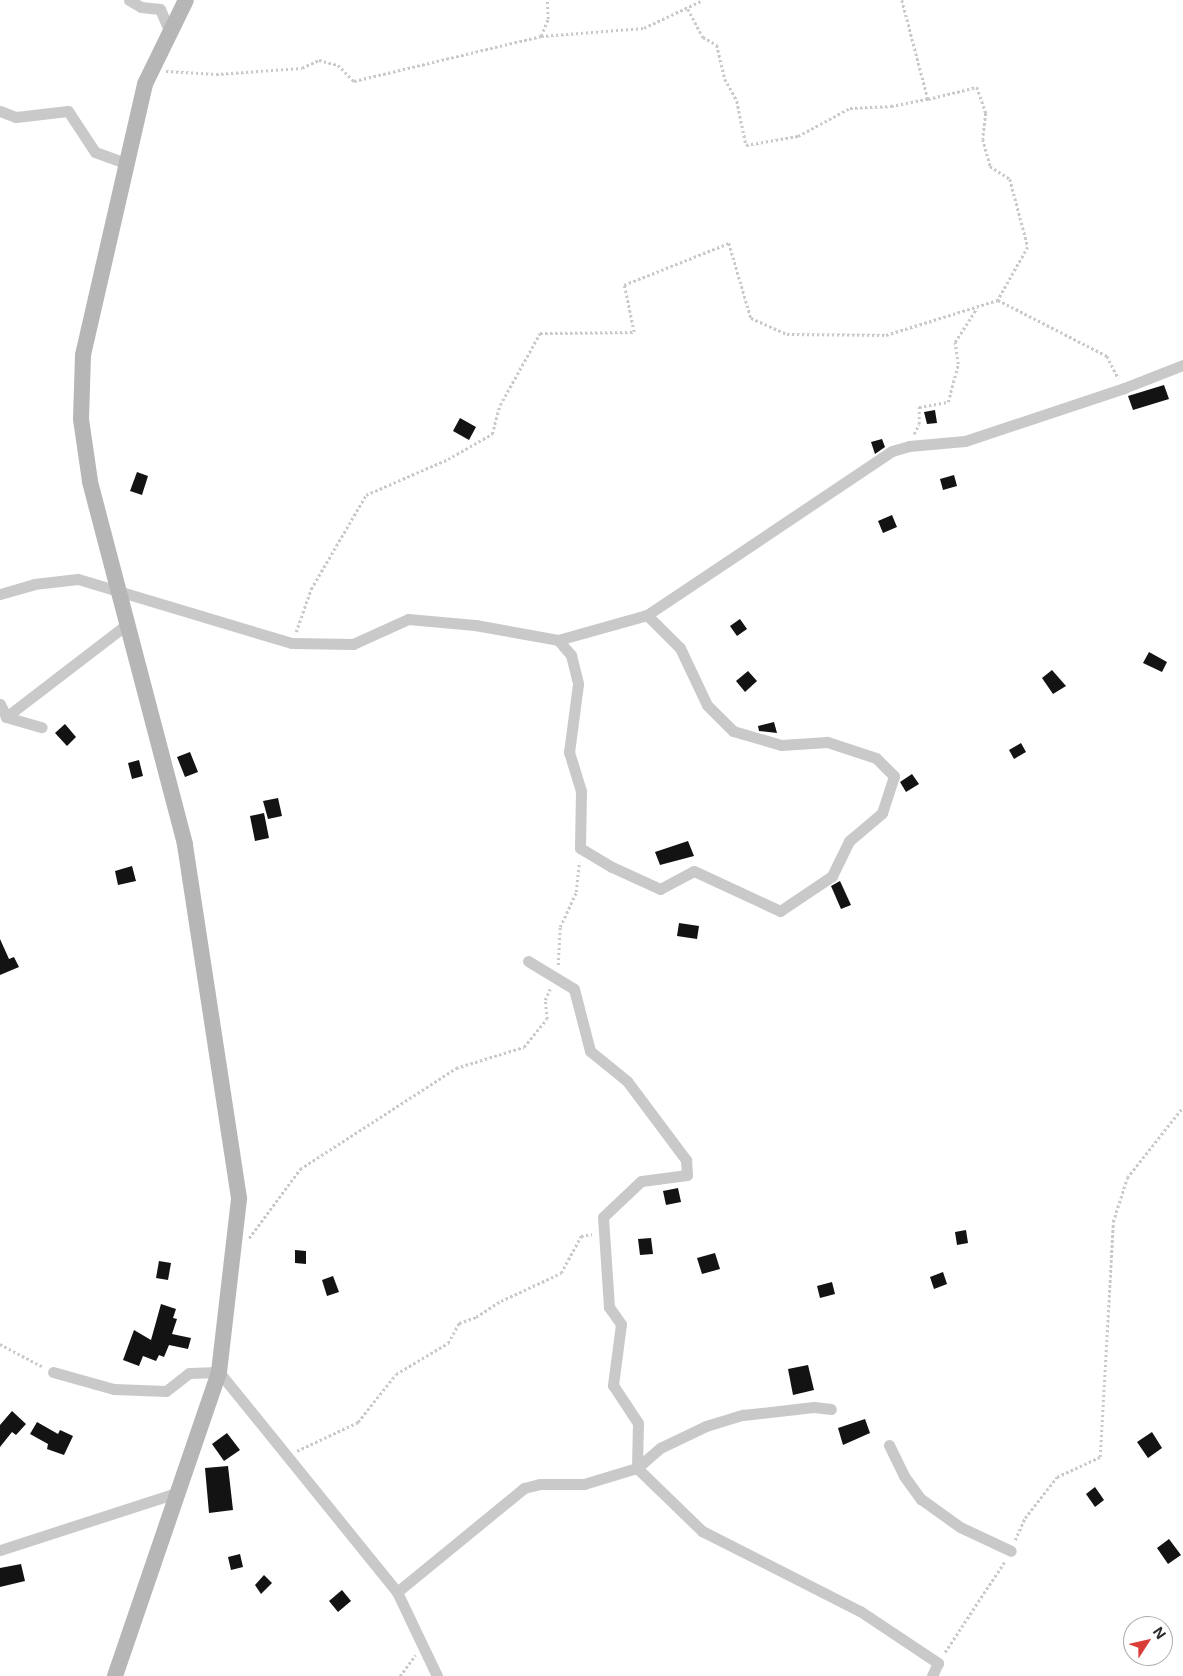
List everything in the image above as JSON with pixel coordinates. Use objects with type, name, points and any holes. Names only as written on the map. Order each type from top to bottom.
[{"type":"street","points":[[129,0],[141,6],[160,9],[170,32]]},
{"type":"street","points":[[115,1676],[219,1372],[239,1198],[185,844],[90,481],[81,419],[83,355],[144,84],[186,0]]},
{"type":"street","points":[[0,111],[16,117],[68,111],[95,152],[126,163]]},
{"type":"street","points":[[0,594],[34,584],[78,578],[118,593],[292,643],[353,644],[408,619],[474,625],[558,640],[647,615],[892,451],[908,446],[965,441],[1124,388],[1183,365]]},
{"type":"street","points":[[558,640],[571,655],[578,684],[568,752],[581,791],[580,848],[612,867],[660,889],[694,871],[780,911],[832,876],[849,840],[882,813],[894,776],[876,758],[827,742],[781,745],[733,731],[707,705],[680,648],[647,615]]},
{"type":"street","points":[[6,717],[126,624]]},
{"type":"street","points":[[0,704],[6,717],[42,727]]},
{"type":"street","points":[[528,961],[574,989],[590,1051],[627,1081],[686,1160],[687,1175],[641,1181],[602,1218],[609,1307],[621,1324],[613,1385],[638,1424],[637,1468]]},
{"type":"street","points":[[52,1372],[114,1389],[166,1392],[189,1373],[219,1372]]},
{"type":"street","points":[[219,1372],[397,1592],[437,1676]]},
{"type":"street","points":[[397,1592],[524,1488],[540,1484],[584,1484],[637,1468],[660,1448],[715,1424],[742,1415],[814,1407],[831,1409]]},
{"type":"street","points":[[889,1445],[904,1476],[922,1498],[960,1527],[1011,1551]]},
{"type":"street","points":[[637,1468],[650,1478],[685,1517],[702,1531],[860,1610],[938,1663],[932,1676]]},
{"type":"street","points":[[0,1550],[177,1493]]},
{"type":"path","points":[[541,36],[548,19],[547,0]]},
{"type":"path","points":[[697,0],[700,4]]},
{"type":"path","points":[[153,66],[170,72],[216,74],[302,68],[319,60],[338,65],[354,81],[541,36],[644,28],[700,4],[703,0]]},
{"type":"path","points":[[902,0],[928,99]]},
{"type":"path","points":[[292,643],[311,589],[366,495],[448,459],[492,434],[500,405],[540,333],[634,332],[624,285],[729,243],[750,318],[787,334],[886,335],[998,300],[1028,247],[1010,179],[990,166],[983,139],[986,113],[977,87],[891,106],[850,108],[798,136],[746,145],[737,100],[725,79],[717,45],[703,37],[688,9]]},
{"type":"path","points":[[998,300],[1107,356],[1124,388]]},
{"type":"path","points":[[908,446],[918,424],[919,407],[948,402],[958,364],[955,342],[978,307]]},
{"type":"path","points":[[232,1262],[300,1169],[456,1068],[524,1046],[547,1019],[545,1000],[555,979],[560,952],[560,927],[576,892],[580,848]]},
{"type":"path","points":[[938,1663],[1011,1551],[1024,1518],[1057,1477],[1100,1457],[1113,1222],[1126,1178],[1183,1107]]},
{"type":"path","points":[[285,1454],[326,1440],[358,1422],[396,1374],[448,1343],[459,1323],[476,1317],[500,1301],[561,1274],[581,1236],[603,1232]]},
{"type":"path","points":[[0,1344],[52,1372]]},
{"type":"path","points":[[400,1676],[422,1646]]},
{"type":"building","points":[[1164,385],[1169,399],[1133,410],[1128,396]]},
{"type":"building","points":[[935,410],[937,423],[927,424],[924,412]]},
{"type":"building","points":[[460,418],[476,427],[469,440],[453,431]]},
{"type":"building","points":[[882,439],[885,447],[875,454],[871,442]]},
{"type":"building","points":[[137,472],[148,476],[142,495],[130,491]]},
{"type":"building","points":[[954,475],[957,486],[943,490],[940,479]]},
{"type":"building","points":[[892,515],[897,527],[883,533],[878,521]]},
{"type":"building","points":[[740,619],[747,629],[737,636],[730,626]]},
{"type":"building","points":[[1149,652],[1167,662],[1162,672],[1143,663]]},
{"type":"building","points":[[1052,670],[1066,686],[1053,694],[1042,678]]},
{"type":"building","points":[[748,671],[757,681],[745,692],[736,681]]},
{"type":"building","points":[[774,722],[777,733],[759,731],[758,726]]},
{"type":"building","points":[[65,724],[76,737],[67,746],[55,733]]},
{"type":"building","points":[[1021,743],[1026,752],[1014,759],[1009,750]]},
{"type":"building","points":[[190,752],[198,772],[185,777],[177,757]]},
{"type":"building","points":[[139,760],[143,776],[132,779],[128,763]]},
{"type":"building","points":[[912,774],[919,784],[906,792],[900,782]]},
{"type":"building","points":[[278,798],[282,816],[268,819],[263,801]]},
{"type":"building","points":[[264,813],[269,838],[255,841],[250,816]]},
{"type":"building","points":[[688,841],[694,856],[660,865],[655,852]]},
{"type":"building","points":[[132,866],[136,881],[118,885],[115,871]]},
{"type":"building","points":[[840,881],[851,905],[841,909],[831,886]]},
{"type":"building","points":[[679,923],[699,926],[697,939],[677,936]]},
{"type":"building","points":[[0,939],[9,959],[14,957],[19,967],[0,975]]},
{"type":"building","points":[[678,1188],[681,1202],[666,1205],[663,1191]]},
{"type":"building","points":[[966,1230],[968,1243],[957,1245],[955,1232]]},
{"type":"building","points":[[651,1238],[653,1254],[640,1255],[638,1239]]},
{"type":"building","points":[[295,1250],[306,1251],[306,1264],[295,1263]]},
{"type":"building","points":[[715,1253],[720,1269],[702,1274],[697,1258]]},
{"type":"building","points":[[159,1261],[171,1263],[168,1280],[156,1278]]},
{"type":"building","points":[[943,1272],[947,1284],[934,1289],[930,1277]]},
{"type":"building","points":[[333,1276],[339,1292],[327,1296],[322,1280]]},
{"type":"building","points":[[832,1282],[835,1294],[820,1298],[817,1286]]},
{"type":"building","points":[[161,1304],[176,1309],[173,1318],[177,1319],[172,1334],[191,1338],[188,1349],[169,1345],[164,1357],[159,1355],[156,1361],[143,1356],[139,1366],[123,1360],[134,1330],[151,1340]]},
{"type":"building","points":[[808,1365],[814,1390],[793,1395],[788,1369]]},
{"type":"building","points":[[12,1411],[26,1424],[16,1435],[12,1432],[0,1447],[0,1425]]},
{"type":"building","points":[[865,1419],[870,1433],[843,1445],[838,1428]]},
{"type":"building","points":[[37,1422],[58,1434],[60,1430],[73,1436],[64,1455],[47,1449],[48,1444],[30,1434]]},
{"type":"building","points":[[1152,1432],[1162,1448],[1148,1458],[1137,1442]]},
{"type":"building","points":[[227,1433],[240,1450],[224,1461],[212,1444]]},
{"type":"building","points":[[228,1466],[233,1510],[209,1513],[205,1468]]},
{"type":"building","points":[[1095,1487],[1104,1500],[1095,1507],[1086,1494]]},
{"type":"building","points":[[1169,1539],[1181,1555],[1168,1564],[1157,1548]]},
{"type":"building","points":[[240,1554],[243,1567],[231,1570],[228,1557]]},
{"type":"building","points":[[21,1564],[25,1581],[0,1587],[0,1568]]},
{"type":"building","points":[[264,1575],[272,1583],[261,1594],[255,1585]]},
{"type":"building","points":[[342,1590],[351,1601],[338,1612],[329,1601]]}]
